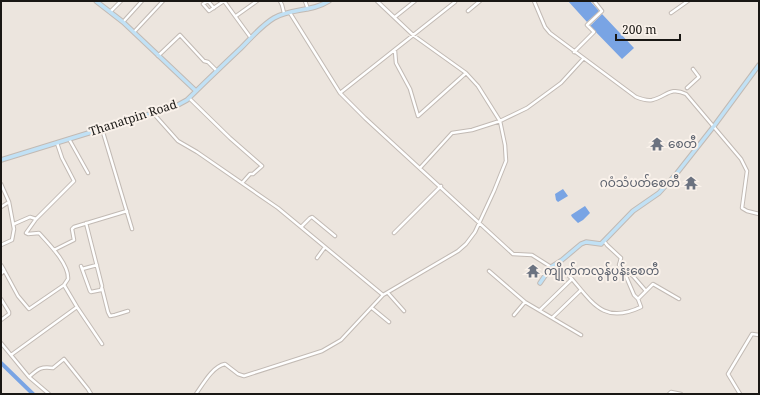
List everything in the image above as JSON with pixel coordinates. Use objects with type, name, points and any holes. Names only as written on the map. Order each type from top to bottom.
[{"type":"street","points":[[96,1],[123,22],[196,91]]},
{"type":"street","points":[[123,22],[142,1]]},
{"type":"street","points":[[134,32],[163,1]]},
{"type":"street","points":[[214,8],[224,1],[251,38]]},
{"type":"street","points":[[236,16],[257,1]]},
{"type":"street","points":[[280,1],[284,13],[308,9],[323,5],[329,1]]},
{"type":"street","points":[[304,1],[308,9]]},
{"type":"street","points":[[196,394],[214,371],[221,365],[226,364],[238,374],[244,376],[252,375],[322,351],[342,340],[384,295],[458,251],[475,232],[480,222],[506,160],[505,145],[500,121],[478,86],[466,74],[413,35],[377,1]]},
{"type":"street","points":[[395,17],[415,1]]},
{"type":"street","points":[[468,11],[480,1]]},
{"type":"street","points":[[534,1],[545,27],[550,33],[636,97],[646,100],[654,100],[676,90],[686,94],[714,126],[745,166],[747,178],[741,205],[742,208],[747,211],[759,214]]},
{"type":"street","points":[[574,52],[594,32],[588,25],[602,11],[594,1]]},
{"type":"street","points":[[671,13],[688,1]]},
{"type":"street","points":[[110,12],[119,2]]},
{"type":"street","points":[[340,93],[455,2]]},
{"type":"street","name":"Thanatpin Road","points":[[1,160],[176,106],[189,98],[274,18],[284,13]]},
{"type":"street","points":[[290,13],[340,93],[365,118],[441,186],[513,254],[532,255],[551,267]]},
{"type":"street","points":[[158,56],[180,34],[203,59],[217,71]]},
{"type":"street","points":[[395,50],[396,63],[410,89],[418,116],[466,74]]},
{"type":"street","points":[[420,168],[452,133],[472,130],[500,121],[527,108],[561,83],[583,58]]},
{"type":"street","points":[[540,283],[551,267],[581,244],[586,242],[601,244],[633,211],[659,193],[714,126],[759,65]]},
{"type":"street","points":[[686,94],[687,88],[699,78],[693,69]]},
{"type":"street","points":[[189,98],[262,166],[253,174],[250,174],[242,183]]},
{"type":"street","points":[[153,113],[178,141],[198,152],[278,208],[384,295]]},
{"type":"street","points":[[102,129],[132,229]]},
{"type":"street","points":[[69,139],[88,173]]},
{"type":"street","points":[[1,265],[18,296],[29,309],[64,285],[68,279],[66,268],[54,250],[39,233],[26,233],[36,219],[74,181],[62,158],[57,143]]},
{"type":"street","points":[[1,184],[10,202],[14,224],[12,240],[1,245]]},
{"type":"street","points":[[394,233],[441,186]]},
{"type":"street","points":[[1,207],[10,202]]},
{"type":"street","points":[[54,250],[74,240],[73,228],[127,212]]},
{"type":"street","points":[[14,224],[30,217],[36,219]]},
{"type":"street","points":[[301,227],[312,217],[335,236]]},
{"type":"street","points":[[86,223],[108,312],[110,316],[116,316],[128,311]]},
{"type":"street","points":[[556,263],[596,306],[608,313],[620,314],[642,307],[634,295],[625,274],[619,265],[620,258],[604,241]]},
{"type":"street","points":[[318,258],[325,247]]},
{"type":"street","points":[[81,266],[90,292],[101,290],[102,288]]},
{"type":"street","points":[[82,269],[97,266]]},
{"type":"street","points":[[1,274],[4,270]]},
{"type":"street","points":[[489,271],[525,302],[581,335]]},
{"type":"street","points":[[625,274],[628,272],[633,276],[646,291]]},
{"type":"street","points":[[540,310],[572,279]]},
{"type":"street","points":[[638,299],[653,284],[679,299]]},
{"type":"street","points":[[64,285],[102,344]]},
{"type":"street","points":[[552,318],[581,290]]},
{"type":"street","points":[[388,293],[404,311]]},
{"type":"street","points":[[1,299],[9,312],[9,314],[1,320]]},
{"type":"street","points":[[514,315],[525,302]]},
{"type":"street","points":[[11,355],[77,307]]},
{"type":"street","points":[[372,308],[388,322]]},
{"type":"street","points":[[740,394],[728,374],[752,334],[759,335]]},
{"type":"street","points":[[1,343],[29,377],[49,394]]},
{"type":"street","points":[[29,377],[40,368],[53,368],[64,359],[91,394]]},
{"type":"street","points":[[669,394],[671,392],[681,394]]},
{"type":"water","points":[[568,1],[590,1],[599,11],[587,22]]},
{"type":"water","points":[[602,14],[634,48],[622,59],[590,26]]},
{"type":"water","points":[[563,189],[568,196],[558,202],[555,194]]},
{"type":"water","points":[[585,206],[590,213],[578,223],[571,215]]},
{"type":"waterway","points":[[1,363],[33,394]]},
{"type":"place","name":"စေတီ","points":[[657,144]]},
{"type":"place","name":"ဂဝံသံပတ်စေတီ","points":[[691,183]]},
{"type":"place","name":"ကျိုက်ကလွန်ပွန်းစေတီ","points":[[533,271]]}]
